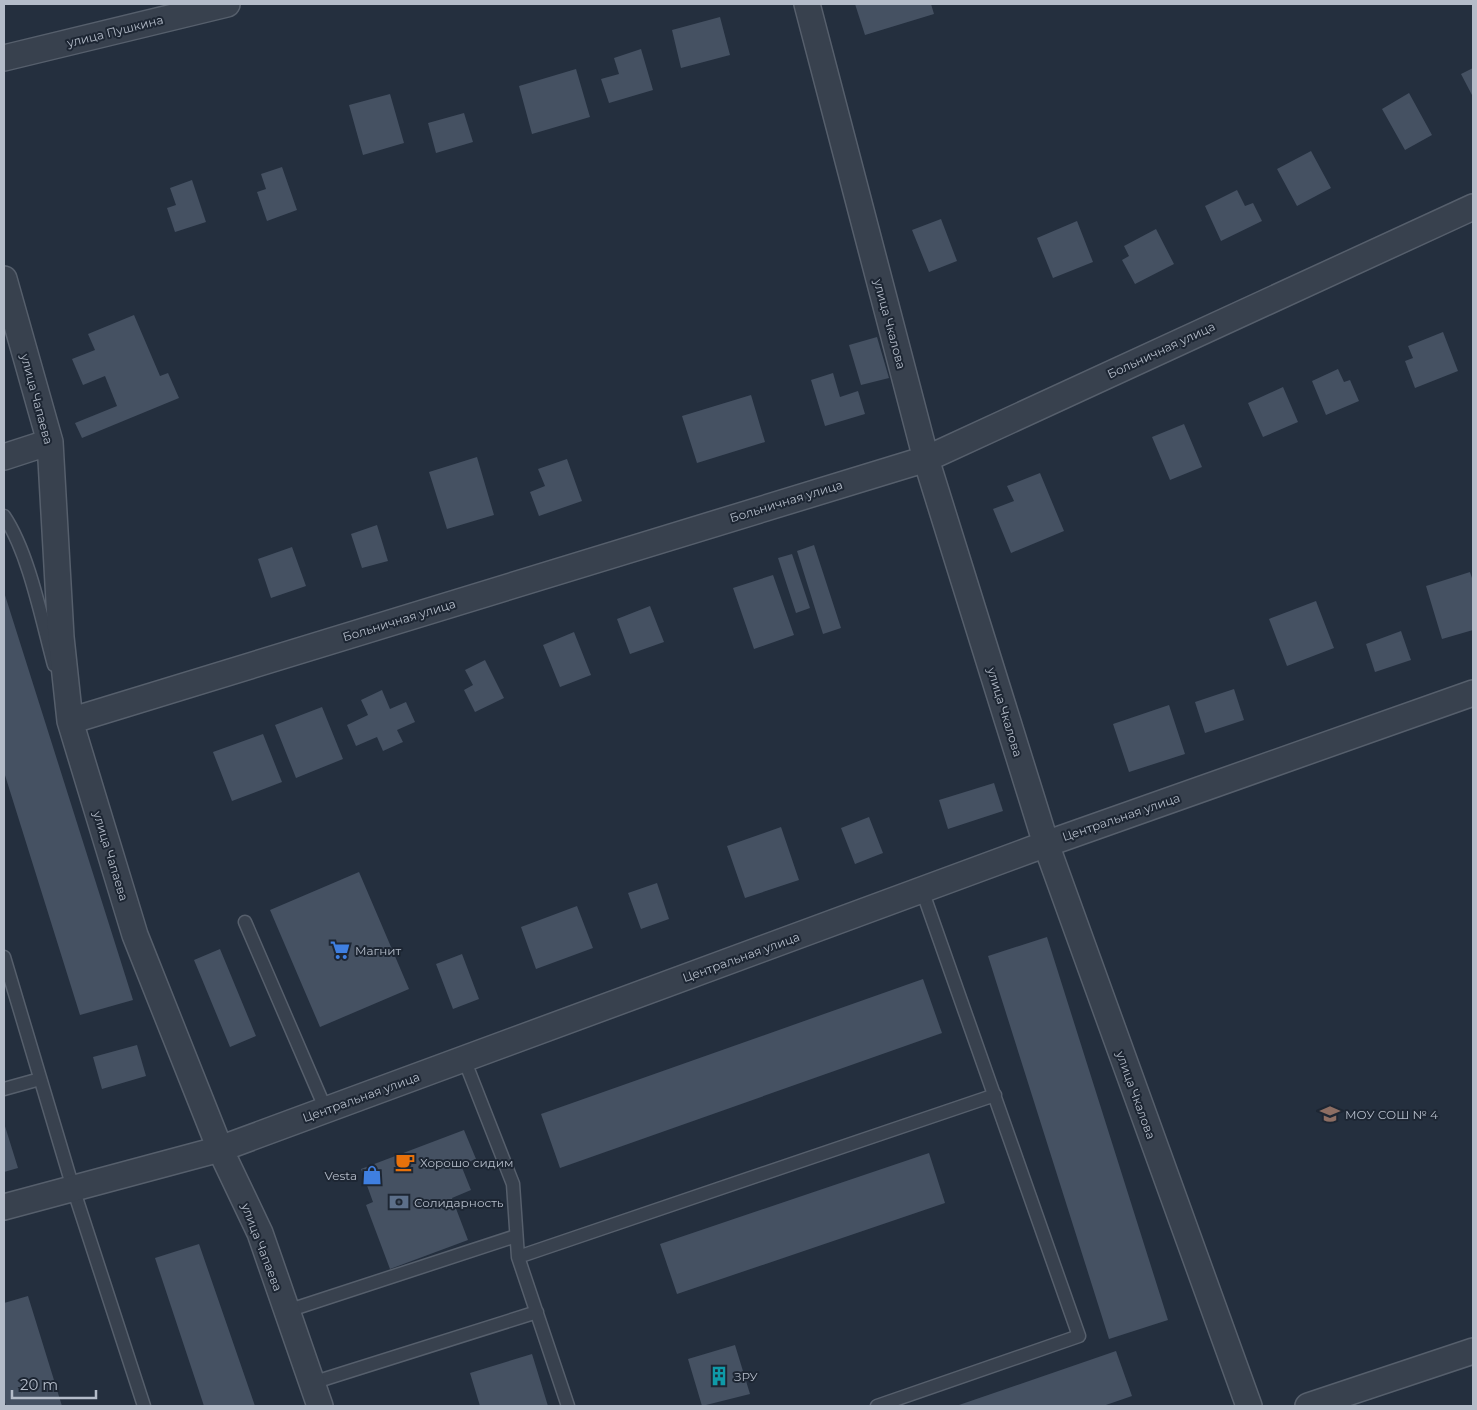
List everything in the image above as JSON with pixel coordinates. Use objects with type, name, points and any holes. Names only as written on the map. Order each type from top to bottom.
[{"type":"street","name":"улица Пушкина","points":[[4,58],[227,4]]},
{"type":"street","name":"улица Чкалова","points":[[806,4],[926,458],[1046,844],[1249,1406]]},
{"type":"street","name":"Больничная улица","points":[[70,721],[926,458],[1473,207]]},
{"type":"street","name":"улица Чапаева","points":[[4,279],[50,442],[62,637],[70,721],[135,935],[220,1149],[260,1234],[320,1406]]},
{"type":"street","points":[[4,457],[50,442]]},
{"type":"street","name":"Центральная улица","points":[[4,1207],[220,1149],[1046,844],[1473,693]]},
{"type":"street","points":[[1308,1406],[1473,1351]]},
{"type":"lane","points":[[4,516],[20,549],[30,577],[70,721]]},
{"type":"lane","points":[[877,1406],[1079,1336],[922,890]]},
{"type":"lane","points":[[245,922],[326,1110]]},
{"type":"lane","points":[[4,957],[73,1188],[144,1406]]},
{"type":"lane","points":[[464,1059],[513,1184],[518,1256],[568,1406]]},
{"type":"lane","points":[[4,1089],[40,1079]]},
{"type":"lane","points":[[518,1256],[995,1095]]},
{"type":"lane","points":[[287,1311],[516,1236]]},
{"type":"lane","points":[[312,1383],[537,1312]]},
{"type":"building","points":[[855,4],[931,4],[934,14],[865,35]]},
{"type":"building","points":[[720,17],[730,55],[681,68],[672,30]]},
{"type":"building","points":[[641,49],[653,90],[609,103],[601,79],[619,74],[614,58]]},
{"type":"building","points":[[1473,68],[1473,97],[1461,74]]},
{"type":"building","points":[[576,69],[590,117],[532,134],[519,86]]},
{"type":"building","points":[[1409,93],[1432,135],[1405,150],[1382,109]]},
{"type":"building","points":[[390,94],[404,143],[363,155],[349,105]]},
{"type":"building","points":[[464,113],[473,142],[436,153],[428,123]]},
{"type":"building","points":[[1311,151],[1331,188],[1297,206],[1277,169]]},
{"type":"building","points":[[282,167],[297,210],[267,221],[257,192],[266,189],[261,174]]},
{"type":"building","points":[[192,180],[206,222],[175,232],[167,208],[176,205],[170,188]]},
{"type":"building","points":[[1237,190],[1245,206],[1253,203],[1262,221],[1221,241],[1205,206]]},
{"type":"building","points":[[941,219],[957,261],[929,272],[912,230]]},
{"type":"building","points":[[1077,221],[1093,262],[1053,278],[1037,238]]},
{"type":"building","points":[[1156,229],[1174,264],[1135,284],[1122,260],[1129,256],[1124,246]]},
{"type":"building","points":[[134,315],[160,376],[168,373],[179,398],[82,438],[75,423],[117,406],[105,376],[83,385],[72,359],[95,350],[88,334]]},
{"type":"building","points":[[1443,332],[1458,371],[1415,388],[1405,361],[1413,358],[1408,346]]},
{"type":"building","points":[[877,337],[889,378],[861,385],[849,345]]},
{"type":"building","points":[[1338,369],[1344,382],[1350,380],[1359,401],[1326,415],[1312,381]]},
{"type":"building","points":[[833,373],[840,397],[858,391],[865,414],[825,426],[811,380]]},
{"type":"building","points":[[1283,387],[1298,422],[1263,437],[1248,403]]},
{"type":"building","points":[[751,395],[765,442],[697,463],[682,416]]},
{"type":"building","points":[[1184,424],[1202,467],[1170,480],[1152,437]]},
{"type":"building","points":[[477,457],[494,515],[447,529],[429,472]]},
{"type":"building","points":[[567,459],[582,501],[539,516],[530,492],[545,486],[538,469]]},
{"type":"building","points":[[1040,473],[1064,531],[1011,553],[993,509],[1014,501],[1007,486]]},
{"type":"building","points":[[377,525],[388,561],[362,568],[351,534]]},
{"type":"building","points":[[814,545],[841,628],[823,634],[797,551]]},
{"type":"building","points":[[292,547],[306,586],[271,598],[258,559]]},
{"type":"building","points":[[792,554],[810,608],[796,613],[778,558]]},
{"type":"building","points":[[1470,572],[1473,581],[1473,630],[1442,639],[1426,586]]},
{"type":"building","points":[[773,575],[794,635],[754,649],[733,588]]},
{"type":"building","points":[[4,592],[133,1000],[80,1015],[4,772]]},
{"type":"building","points":[[1316,601],[1334,648],[1287,666],[1269,619]]},
{"type":"building","points":[[650,606],[664,642],[630,654],[617,619]]},
{"type":"building","points":[[1401,631],[1411,660],[1375,672],[1366,644]]},
{"type":"building","points":[[574,632],[591,675],[560,687],[543,645]]},
{"type":"building","points":[[485,660],[504,698],[475,712],[464,690],[473,685],[465,670]]},
{"type":"building","points":[[1234,689],[1244,720],[1205,733],[1195,702]]},
{"type":"building","points":[[382,690],[390,709],[406,702],[415,722],[397,730],[403,742],[383,751],[377,737],[356,746],[347,725],[368,715],[361,700]]},
{"type":"building","points":[[1169,705],[1185,754],[1129,772],[1113,724]]},
{"type":"building","points":[[322,707],[343,759],[296,778],[275,725]]},
{"type":"building","points":[[263,734],[282,782],[232,801],[213,752]]},
{"type":"building","points":[[994,783],[1003,811],[948,829],[939,800]]},
{"type":"building","points":[[869,817],[883,853],[855,864],[841,828]]},
{"type":"building","points":[[781,827],[799,880],[745,898],[727,846]]},
{"type":"building","name":"Магнит","points":[[359,872],[409,989],[320,1027],[270,910]]},
{"type":"building","points":[[657,883],[669,919],[641,929],[628,893]]},
{"type":"building","points":[[577,906],[593,948],[536,969],[521,927]]},
{"type":"building","points":[[1047,937],[1168,1320],[1109,1339],[988,956]]},
{"type":"building","points":[[220,949],[256,1036],[230,1047],[194,960]]},
{"type":"building","points":[[462,954],[479,999],[453,1009],[436,964]]},
{"type":"building","points":[[923,979],[942,1033],[560,1168],[541,1114]]},
{"type":"building","points":[[137,1045],[146,1076],[102,1089],[93,1057]]},
{"type":"building","points":[[4,1123],[18,1168],[4,1172]]},
{"type":"building","points":[[464,1130],[476,1159],[461,1165],[471,1190],[452,1198],[468,1240],[390,1269],[366,1205],[373,1202],[361,1169]]},
{"type":"building","points":[[929,1153],[945,1203],[677,1294],[660,1244]]},
{"type":"building","points":[[199,1244],[255,1406],[204,1406],[155,1258]]},
{"type":"building","points":[[28,1296],[62,1406],[6,1406],[4,1399],[4,1303]]},
{"type":"building","name":"ЗРУ","points":[[735,1345],[750,1394],[702,1406],[688,1359]]},
{"type":"building","points":[[1116,1351],[1132,1396],[1103,1406],[956,1406]]},
{"type":"building","points":[[532,1354],[548,1406],[480,1406],[470,1373]]},
{"type":"place","name":"Магнит","points":[[340,950]]},
{"type":"place","name":"МОУ СОШ № 4","points":[[1330,1114]]},
{"type":"place","name":"Хорошо сидим","points":[[405,1162]]},
{"type":"place","name":"Vesta","points":[[372,1175]]},
{"type":"place","name":"Солидарность","points":[[399,1202]]},
{"type":"place","name":"ЗРУ","points":[[719,1376]]}]
